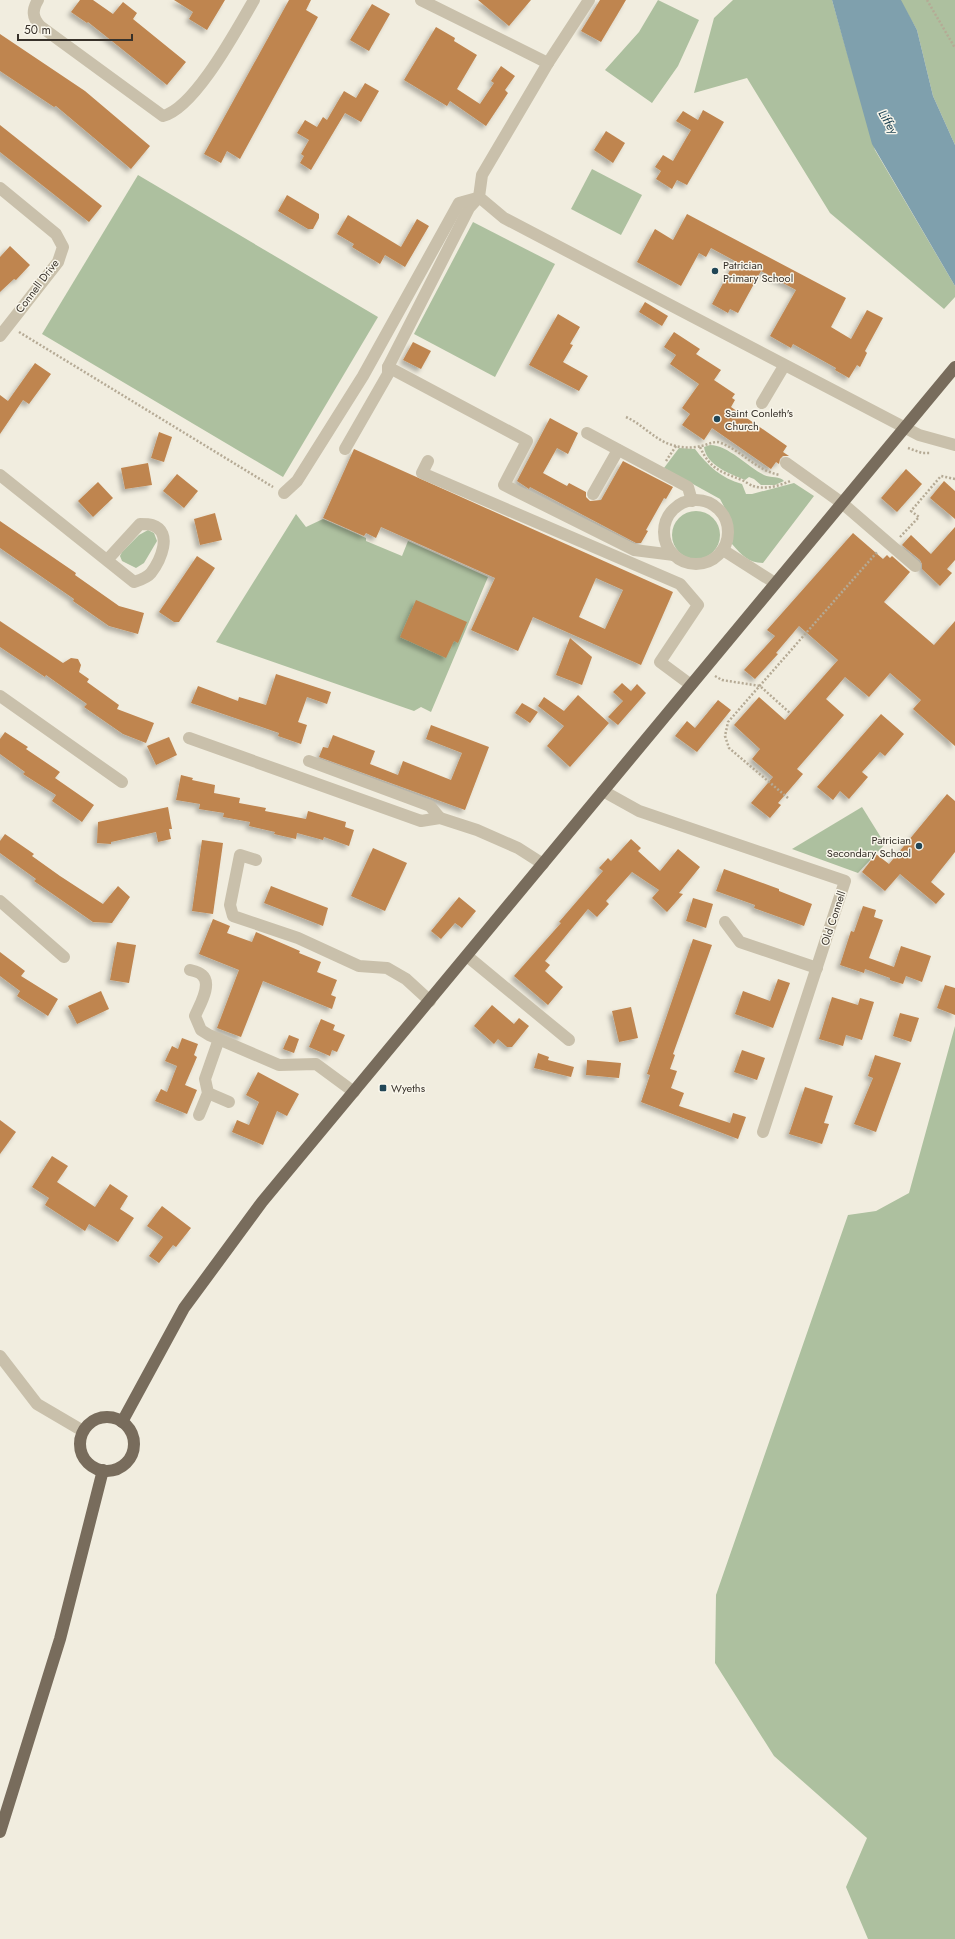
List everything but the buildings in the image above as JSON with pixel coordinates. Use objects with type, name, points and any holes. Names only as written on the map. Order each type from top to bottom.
[{"type":"main road","points":[[122,1422],[184,1308],[262,1202],[955,367]]},
{"type":"main road","points":[[97,1418],[113,1418],[122,1422],[130,1430],[133,1440],[133,1450],[128,1460],[119,1468],[103,1470],[89,1464],[83,1457],[80,1446],[83,1431],[97,1418]]},
{"type":"main road","points":[[0,1832],[60,1639],[103,1470]]},
{"type":"street","points":[[38,0],[33,8],[34,19],[40,26],[163,116],[170,114],[182,104],[206,77],[221,57],[254,0]]},
{"type":"street","points":[[421,0],[548,63]]},
{"type":"street","points":[[345,449],[388,374],[388,368],[469,208],[479,197],[482,175],[548,63],[589,0]]},
{"type":"street","name":"Connell Drive","points":[[0,188],[56,234],[63,247],[58,262],[0,336]]},
{"type":"street","points":[[479,197],[504,218],[784,366],[919,435],[955,445]]},
{"type":"street","points":[[284,493],[297,481],[363,376],[459,203],[479,197]]},
{"type":"street","points":[[762,403],[784,366]]},
{"type":"street","points":[[388,368],[527,441],[504,485],[634,550],[674,556],[690,564],[703,564],[714,559],[722,550],[727,540],[728,531],[722,514],[710,504],[698,501],[692,501],[678,506],[668,518],[665,537],[668,548],[674,556]]},
{"type":"street","points":[[587,433],[688,487],[692,501]]},
{"type":"street","points":[[593,494],[618,450]]},
{"type":"street","points":[[428,461],[422,473],[680,584],[698,605],[660,662],[692,685]]},
{"type":"street","points":[[786,463],[842,503],[915,566]]},
{"type":"street","points":[[0,475],[108,559],[134,582],[150,574],[164,550],[164,540],[160,529],[152,525],[140,524],[108,559]]},
{"type":"street","points":[[722,550],[775,583]]},
{"type":"street","points":[[0,696],[122,782]]},
{"type":"street","points":[[190,738],[421,821],[440,818],[477,830],[518,848],[543,864]]},
{"type":"street","points":[[309,761],[430,806],[440,818]]},
{"type":"street","name":"Old Connell","points":[[603,791],[639,811],[846,881],[763,1132]]},
{"type":"street","points":[[256,860],[240,855],[230,905],[233,916],[298,938],[359,966],[387,968],[406,978],[430,1001]]},
{"type":"street","points":[[0,901],[64,957]]},
{"type":"street","points":[[725,922],[740,942],[817,968]]},
{"type":"street","points":[[467,956],[569,1040]]},
{"type":"street","points":[[190,970],[202,975],[206,981],[207,987],[195,1016],[197,1024],[201,1030],[219,1040],[280,1065],[316,1064],[354,1092]]},
{"type":"street","points":[[199,1115],[208,1093],[205,1079],[219,1040]]},
{"type":"street","points":[[208,1093],[229,1102]]},
{"type":"street","points":[[0,1356],[37,1404],[83,1431]]},
{"type":"path","points":[[927,0],[955,48]]},
{"type":"path","points":[[8,325],[284,493]]},
{"type":"path","points":[[626,417],[636,422],[659,440],[676,446],[700,446],[710,442],[720,442],[764,470],[782,476]]},
{"type":"path","points":[[700,446],[710,463],[722,474],[745,481],[752,486],[762,488],[778,486],[794,478],[788,477]]},
{"type":"path","points":[[788,798],[737,757],[729,748],[724,736],[728,722],[889,544],[919,517],[911,511],[941,476],[955,479]]},
{"type":"path","points":[[704,669],[722,680],[760,686],[790,712]]},
{"type":"green space","points":[[658,0],[699,20],[678,66],[652,103],[605,70],[639,32]]},
{"type":"green space","points":[[733,0],[832,0],[875,150],[955,286],[955,297],[944,309],[830,213],[747,78],[694,93],[714,18]]},
{"type":"green space","points":[[900,0],[955,0],[955,145],[933,96],[917,30]]},
{"type":"green space","points":[[592,169],[642,195],[621,235],[571,209]]},
{"type":"green space","points":[[138,175],[378,317],[283,477],[42,334]]},
{"type":"green space","points":[[473,222],[555,264],[495,377],[414,334]]},
{"type":"green space","points":[[710,445],[717,446],[731,452],[764,475],[780,478],[784,481],[775,485],[761,485],[749,477],[745,480],[726,472],[709,459],[704,447]]},
{"type":"green space","points":[[679,448],[695,449],[705,461],[721,475],[742,484],[746,494],[752,494],[794,483],[814,496],[763,563],[749,560],[732,544],[733,530],[730,518],[720,499],[664,468]]},
{"type":"green space","points":[[691,511],[701,511],[710,515],[716,521],[719,526],[719,544],[710,555],[701,559],[691,559],[682,555],[676,549],[672,540],[672,530],[676,521],[682,515]]},
{"type":"green space","points":[[296,514],[306,527],[323,519],[366,538],[366,541],[402,556],[408,541],[488,577],[431,712],[421,707],[414,711],[216,642]]},
{"type":"green space","points":[[148,530],[154,533],[157,541],[144,563],[136,568],[122,561],[120,556],[122,552],[139,535]]},
{"type":"green space","points":[[862,807],[885,844],[858,873],[792,849]]},
{"type":"green space","points":[[955,1026],[955,1939],[868,1939],[846,1887],[867,1838],[774,1756],[715,1663],[716,1595],[848,1215],[876,1211],[909,1193]]},
{"type":"water","name":"Liffey","points":[[832,0],[901,0],[917,30],[933,96],[955,145],[955,286],[872,144]]},
{"type":"place","name":"Patrician Primary School","points":[[715,271]]},
{"type":"place","name":"Saint Conleth's Church","points":[[717,419]]},
{"type":"place","name":"Patrician Secondary School","points":[[919,846]]},
{"type":"place","name":"Wyeths","points":[[383,1088]]}]
